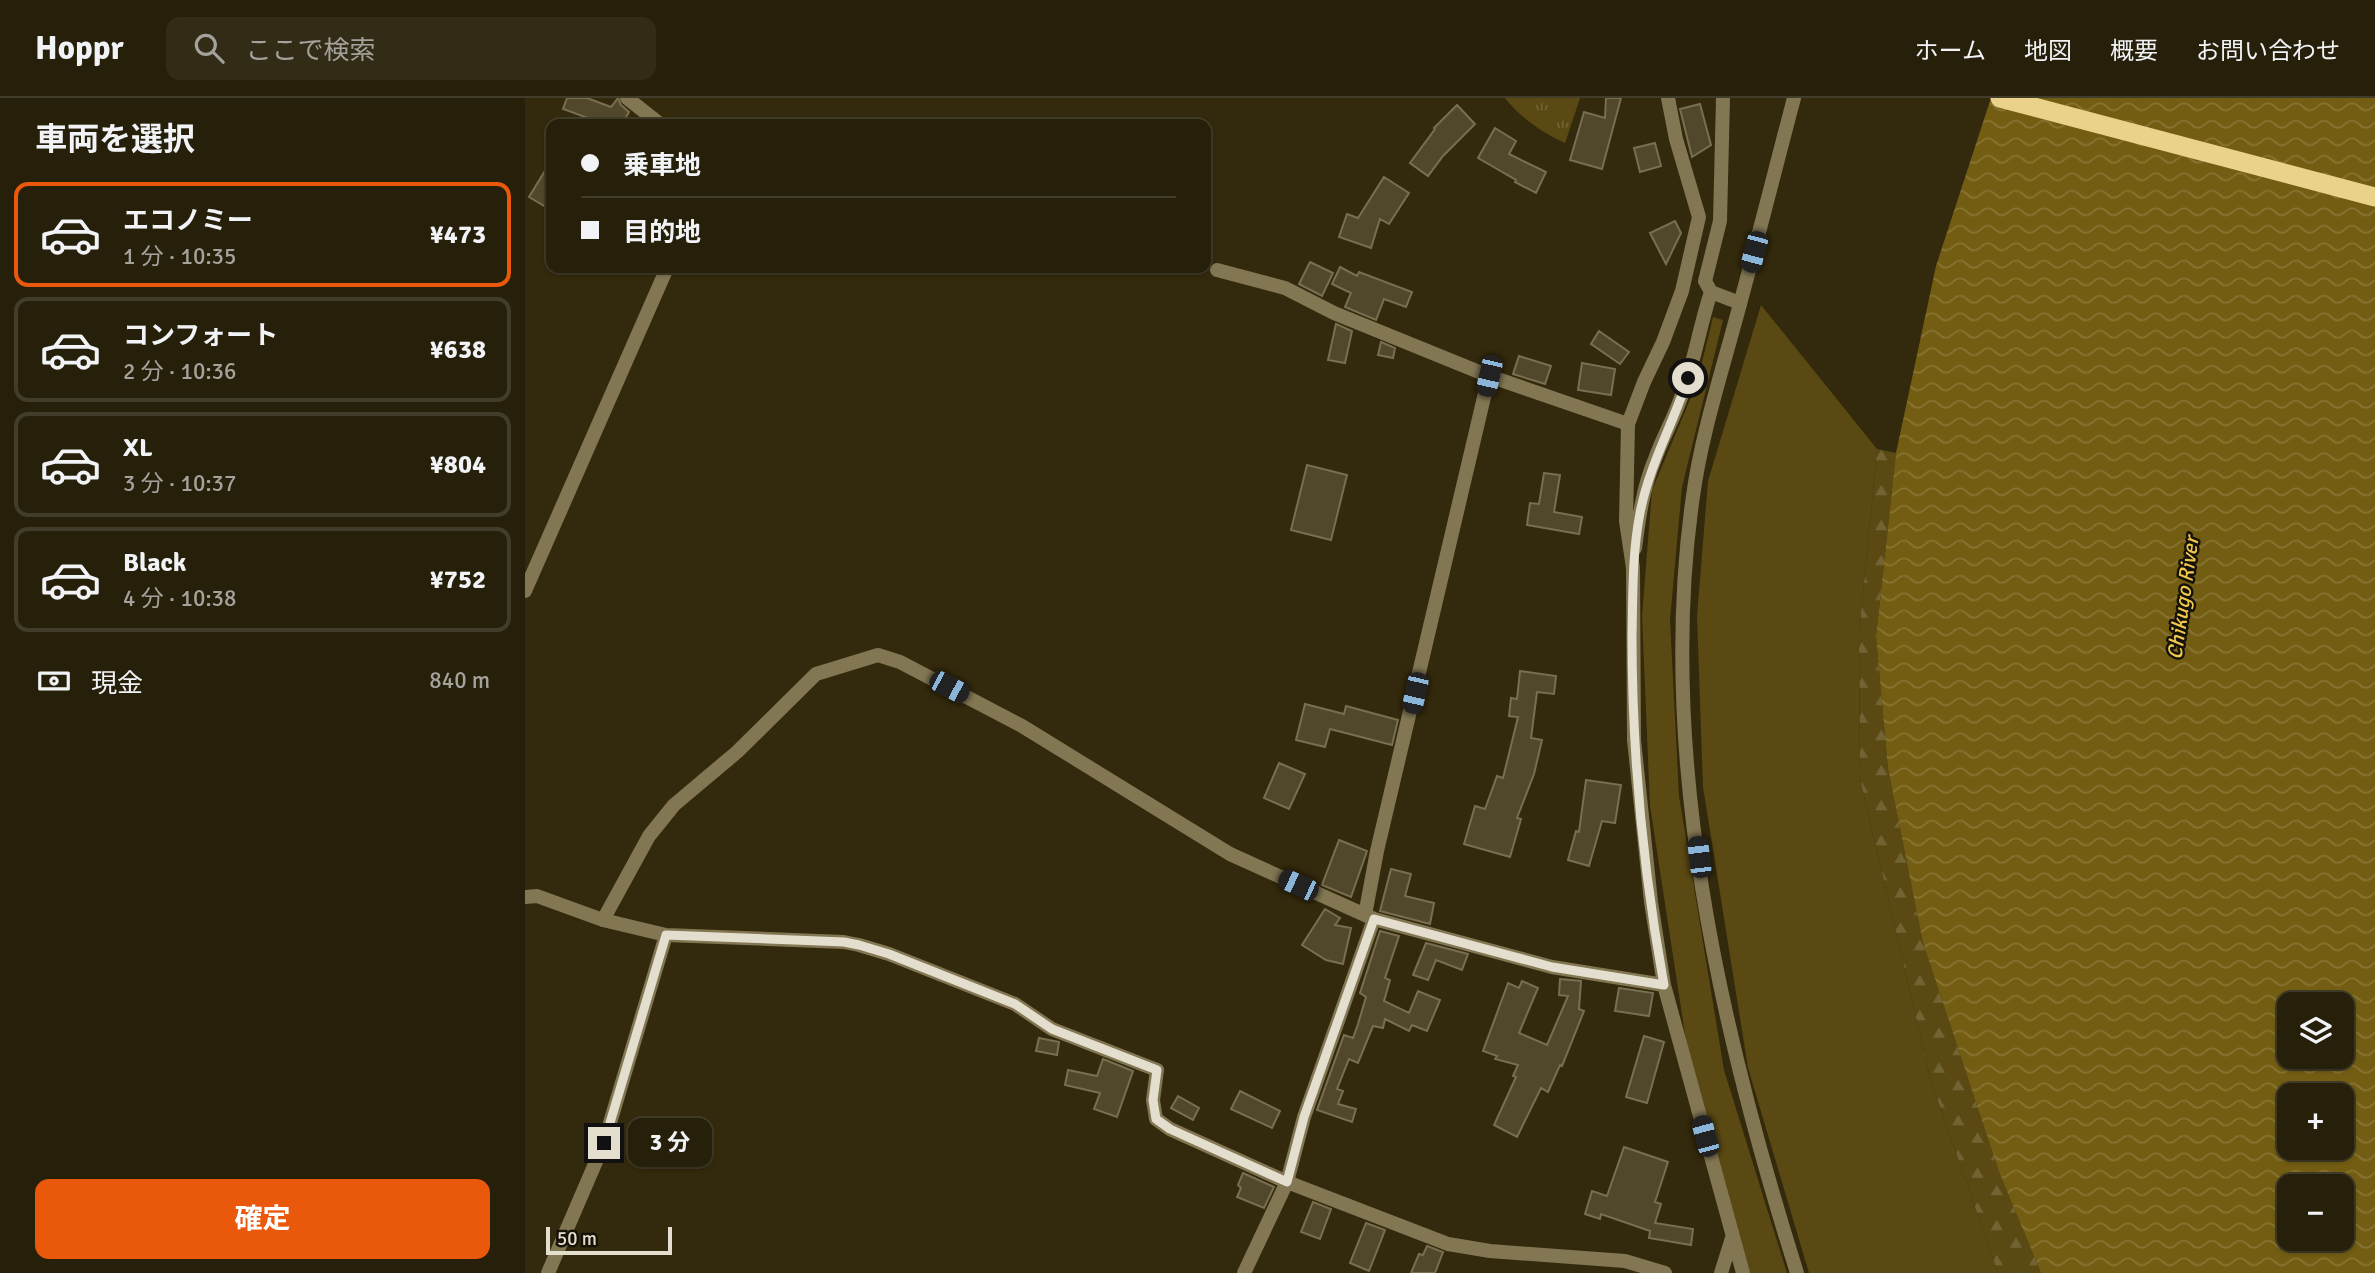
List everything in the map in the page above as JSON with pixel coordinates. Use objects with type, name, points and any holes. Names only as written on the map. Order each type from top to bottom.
[{"type":"highway","points":[[2000,98],[2375,197]]},
{"type":"street","points":[[627,98],[654,119]]},
{"type":"street","points":[[1633,568],[1626,521],[1628,424],[1682,291],[1699,217],[1675,139],[1668,98]]},
{"type":"street","points":[[1723,98],[1720,220],[1705,281],[1711,292],[1740,303]]},
{"type":"street","points":[[1794,98],[1709,419],[1693,493],[1685,565],[1683,695],[1692,802],[1713,955],[1769,1185],[1797,1273]]},
{"type":"street","points":[[1217,270],[1285,288],[1334,313],[1489,376],[1628,424]]},
{"type":"street","points":[[525,591],[529,571],[665,273]]},
{"type":"street","points":[[1711,292],[1701,321],[1695,356],[1680,401],[1653,462],[1640,513],[1633,568],[1634,740],[1651,902],[1664,985],[1743,1273]]},
{"type":"street","points":[[1244,1273],[1287,1182],[1304,1117],[1370,917],[1377,851],[1489,376]]},
{"type":"street","points":[[603,920],[649,836],[674,805],[737,752],[815,674],[878,655],[900,662],[1021,726],[1230,854],[1370,917],[1552,967],[1664,985]]},
{"type":"street","points":[[525,897],[537,896],[603,920],[666,935],[852,943],[889,954],[1015,1004],[1052,1029],[1157,1070],[1153,1100],[1156,1119],[1170,1129],[1287,1182],[1448,1244],[1490,1251],[1625,1261],[1665,1273]]},
{"type":"street","points":[[548,1273],[604,1143],[666,935]]},
{"type":"street","points":[[1721,1273],[1732,1237]]},
{"type":"green space","points":[[1505,98],[1580,98],[1565,143],[1532,124]]},
{"type":"green space","points":[[1761,305],[1877,449],[1859,634],[1860,779],[1931,1081],[1998,1273],[1809,1273],[1748,1068],[1703,787],[1697,616],[1708,481]]},
{"type":"green space","points":[[1713,317],[1723,320],[1682,487],[1670,620],[1679,796],[1724,1070],[1787,1273],[1749,1273],[1691,1073],[1650,806],[1642,616],[1652,490],[1697,383]]},
{"type":"green space","points":[[1877,449],[1896,453],[1876,637],[1888,769],[1923,943],[1999,1172],[2041,1273],[1998,1273],[1931,1081],[1860,779],[1859,634]]},
{"type":"water","name":"Chikugo River","points":[[1991,98],[2375,98],[2375,1273],[2041,1273],[1999,1172],[1923,943],[1888,769],[1876,637],[1896,453],[1936,266]]},
{"type":"building","points":[[567,98],[587,98],[611,107],[618,98],[629,112],[625,119],[590,119],[563,109]]},
{"type":"building","points":[[1606,98],[1621,98],[1602,169],[1570,160],[1584,112],[1605,118]]},
{"type":"building","points":[[1700,104],[1711,145],[1692,157],[1680,109]]},
{"type":"building","points":[[1457,105],[1475,124],[1443,156],[1428,176],[1410,163],[1434,128]]},
{"type":"building","points":[[1495,128],[1516,141],[1509,154],[1546,172],[1536,193],[1478,158]]},
{"type":"building","points":[[1655,143],[1661,166],[1640,172],[1634,148]]},
{"type":"building","points":[[546,169],[546,207],[529,197]]},
{"type":"building","points":[[1384,177],[1409,193],[1389,224],[1380,219],[1371,248],[1339,237],[1347,214],[1358,218]]},
{"type":"building","points":[[1675,221],[1681,233],[1666,264],[1650,233]]},
{"type":"building","points":[[1310,262],[1333,273],[1322,296],[1299,284]]},
{"type":"building","points":[[1340,267],[1357,276],[1359,272],[1412,292],[1406,307],[1384,299],[1376,320],[1345,307],[1351,293],[1332,284]]},
{"type":"building","points":[[1336,324],[1352,331],[1345,363],[1328,360]]},
{"type":"building","points":[[1599,331],[1629,352],[1620,364],[1591,344]]},
{"type":"building","points":[[1381,342],[1395,348],[1393,358],[1378,355]]},
{"type":"building","points":[[1519,356],[1551,366],[1545,384],[1513,374]]},
{"type":"building","points":[[1582,363],[1615,369],[1611,395],[1578,390]]},
{"type":"building","points":[[1307,465],[1347,475],[1331,540],[1291,530]]},
{"type":"building","points":[[1544,473],[1560,475],[1554,512],[1582,517],[1579,534],[1527,525],[1530,503],[1539,504]]},
{"type":"building","points":[[1520,671],[1556,676],[1554,694],[1537,692],[1531,738],[1542,740],[1534,774],[1517,818],[1521,819],[1510,857],[1464,844],[1475,806],[1485,809],[1497,776],[1503,778],[1518,717],[1509,716],[1511,698],[1517,699]]},
{"type":"building","points":[[1305,704],[1344,714],[1346,706],[1398,720],[1392,745],[1330,729],[1325,747],[1296,740]]},
{"type":"building","points":[[1279,763],[1305,774],[1289,809],[1264,798]]},
{"type":"building","points":[[1586,780],[1621,785],[1615,823],[1602,821],[1589,866],[1568,860],[1576,831],[1579,832]]},
{"type":"building","points":[[1339,840],[1367,851],[1351,897],[1322,885]]},
{"type":"building","points":[[1391,869],[1411,874],[1405,896],[1434,903],[1430,924],[1380,911]]},
{"type":"building","points":[[1325,909],[1340,918],[1335,925],[1351,928],[1343,964],[1326,960],[1302,945]]},
{"type":"building","points":[[1380,931],[1399,936],[1385,978],[1390,980],[1384,1001],[1409,1013],[1418,991],[1440,1000],[1427,1031],[1412,1025],[1409,1031],[1385,1019],[1383,1028],[1373,1026],[1358,1063],[1349,1059],[1337,1089],[1343,1091],[1338,1104],[1356,1109],[1352,1122],[1317,1110],[1344,1035],[1353,1038],[1358,1024],[1366,997],[1360,993]]},
{"type":"building","points":[[1426,943],[1468,954],[1462,970],[1436,960],[1428,980],[1413,975]]},
{"type":"building","points":[[1560,979],[1581,981],[1579,1009],[1584,1011],[1562,1066],[1560,1065],[1548,1092],[1541,1088],[1517,1137],[1494,1125],[1516,1077],[1513,1076],[1518,1065],[1495,1059],[1497,1056],[1483,1051],[1508,983],[1519,988],[1522,981],[1538,988],[1519,1033],[1547,1045],[1568,996],[1559,995]]},
{"type":"building","points":[[1619,988],[1653,993],[1649,1016],[1615,1011]]},
{"type":"building","points":[[1644,1036],[1664,1042],[1647,1103],[1626,1097]]},
{"type":"building","points":[[1039,1038],[1059,1042],[1057,1055],[1036,1051]]},
{"type":"building","points":[[1103,1059],[1133,1071],[1117,1117],[1094,1109],[1100,1093],[1065,1085],[1068,1070],[1097,1076]]},
{"type":"building","points":[[1240,1091],[1280,1111],[1272,1128],[1231,1109]]},
{"type":"building","points":[[1178,1096],[1199,1108],[1193,1120],[1171,1108]]},
{"type":"building","points":[[1624,1147],[1668,1162],[1655,1202],[1661,1204],[1655,1223],[1693,1229],[1691,1245],[1649,1238],[1650,1231],[1601,1214],[1600,1219],[1585,1214],[1592,1191],[1607,1196]]},
{"type":"building","points":[[1243,1173],[1274,1187],[1264,1208],[1237,1197]]},
{"type":"building","points":[[1313,1202],[1331,1209],[1320,1239],[1301,1232]]},
{"type":"building","points":[[1366,1223],[1385,1230],[1369,1271],[1350,1263]]},
{"type":"building","points":[[1427,1246],[1443,1252],[1435,1273],[1411,1273],[1419,1254],[1423,1255]]},
{"type":"route","points":[[604,1143],[666,935],[844,942],[889,954],[1015,1004],[1052,1029],[1157,1070],[1153,1100],[1156,1119],[1170,1129],[1287,1182],[1304,1117],[1374,919],[1552,967],[1664,985],[1651,902],[1634,740],[1633,568],[1640,513],[1653,462],[1688,378]]}]
